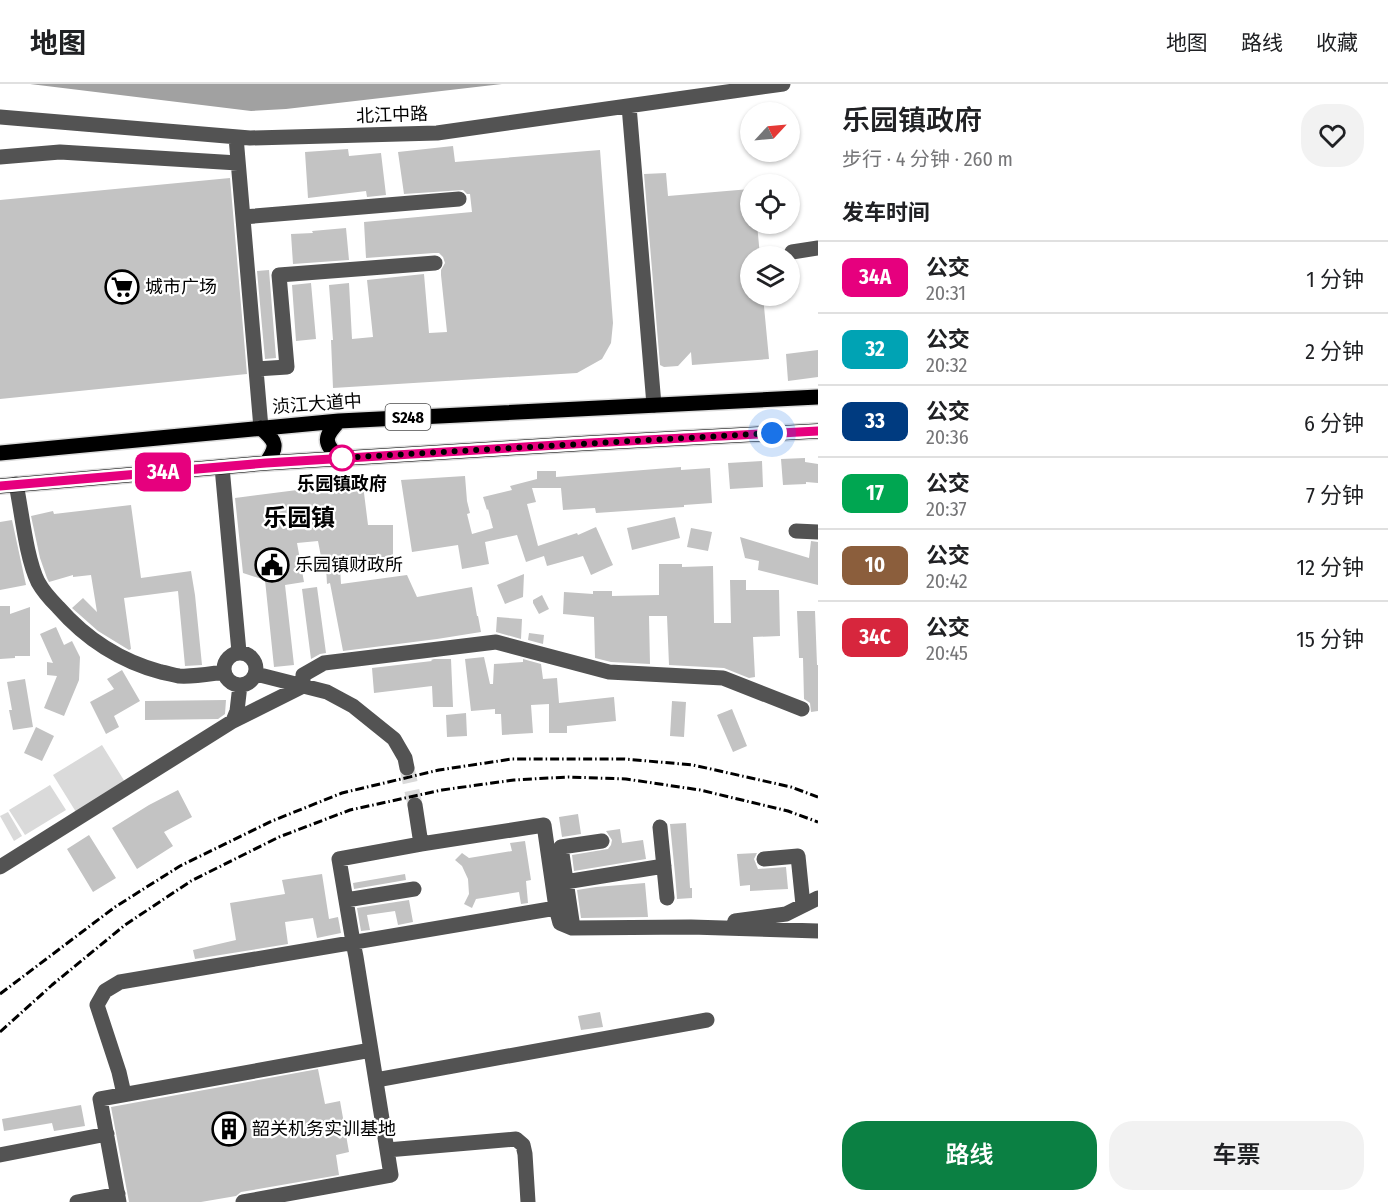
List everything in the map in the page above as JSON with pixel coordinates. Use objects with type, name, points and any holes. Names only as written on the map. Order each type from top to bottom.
[{"type":"main road","name":"浈江大道中","points":[[0,453],[339,421],[818,397]]},
{"type":"main road","points":[[339,421],[328,434],[327,441],[339,458]]},
{"type":"main road","points":[[261,428],[272,438],[274,444],[274,450],[266,463]]},
{"type":"main road","name":"S248","points":[[0,486],[339,458],[818,431]]},
{"type":"street","name":"北江中路","points":[[0,117],[250,138],[437,133],[783,84]]},
{"type":"street","points":[[629,106],[654,405]]},
{"type":"street","points":[[236,137],[261,428]]},
{"type":"street","points":[[0,157],[60,152],[238,163]]},
{"type":"street","points":[[243,217],[459,198]]},
{"type":"street","points":[[800,251],[818,248]]},
{"type":"street","points":[[256,369],[286,367],[279,275],[435,263]]},
{"type":"street","points":[[222,467],[239,652]]},
{"type":"street","points":[[16,484],[30,556],[39,582],[51,600],[84,634],[134,663],[177,676],[224,672]]},
{"type":"street","points":[[796,531],[818,532]]},
{"type":"street","points":[[303,686],[303,675],[324,663],[496,642],[609,672],[723,678],[802,709]]},
{"type":"street","points":[[239,652],[253,659],[256,669],[256,674],[249,682],[240,685],[230,682],[224,672],[229,657],[239,652]]},
{"type":"street","points":[[256,674],[327,692],[353,706],[394,739],[405,758],[407,768]]},
{"type":"street","points":[[233,721],[237,711],[240,685]]},
{"type":"street","points":[[0,867],[233,721],[303,686]]},
{"type":"street","points":[[415,805],[422,844]]},
{"type":"street","points":[[243,1202],[391,1175],[339,860],[422,844],[544,825],[559,883],[572,921]]},
{"type":"street","points":[[660,827],[667,898]]},
{"type":"street","points":[[602,841],[561,848],[556,908],[560,923],[572,928],[691,927],[818,932]]},
{"type":"street","points":[[764,859],[798,856],[803,905]]},
{"type":"street","points":[[559,883],[664,866]]},
{"type":"street","points":[[346,900],[414,889]]},
{"type":"street","points":[[691,927],[786,914],[818,898]]},
{"type":"street","points":[[124,1094],[98,1005],[105,991],[120,982],[556,908]]},
{"type":"street","points":[[376,1080],[707,1020]]},
{"type":"street","points":[[76,1202],[118,1198],[100,1099],[371,1050]]},
{"type":"street","points":[[0,1155],[107,1134]]},
{"type":"street","points":[[387,1150],[516,1139],[523,1145],[525,1154],[528,1202]]},
{"type":"shaded area","points":[[30,84],[502,84],[251,111]]},
{"type":"shaded area","points":[[102,745],[125,782],[76,812],[53,775]]},
{"type":"shaded area","points":[[50,785],[66,810],[25,835],[9,810]]},
{"type":"shaded area","points":[[8,812],[22,836],[14,841],[0,816]]},
{"type":"building","points":[[453,146],[455,162],[600,150],[613,323],[611,343],[602,359],[577,373],[333,388],[331,340],[333,340],[329,285],[349,283],[352,339],[373,337],[367,280],[424,274],[429,333],[447,332],[441,275],[445,263],[443,257],[439,253],[434,253],[366,258],[364,222],[472,212],[470,194],[463,190],[404,194],[398,152]]},
{"type":"building","points":[[348,149],[349,156],[381,153],[386,195],[367,197],[366,191],[308,198],[305,152]]},
{"type":"building","points":[[666,173],[668,196],[740,190],[740,234],[758,234],[759,246],[740,246],[740,306],[764,306],[769,359],[692,365],[691,352],[678,366],[660,365],[644,174]]},
{"type":"building","name":"城市广场","points":[[230,178],[247,374],[0,399],[0,200]]},
{"type":"building","points":[[346,228],[349,260],[293,264],[291,234]]},
{"type":"building","points":[[269,270],[276,358],[265,359],[257,271]]},
{"type":"building","points":[[311,283],[316,339],[296,341],[292,285]]},
{"type":"building","points":[[818,350],[818,377],[788,381],[786,354]]},
{"type":"building","points":[[805,458],[805,462],[818,464],[818,483],[783,485],[781,459]]},
{"type":"building","points":[[762,461],[763,487],[730,489],[728,463]]},
{"type":"building","points":[[681,467],[681,470],[710,468],[712,503],[596,513],[595,508],[563,510],[561,488],[532,488],[536,502],[527,504],[538,546],[577,533],[578,535],[596,527],[613,565],[591,575],[583,556],[547,566],[544,556],[526,562],[517,535],[485,542],[489,564],[462,569],[458,545],[412,552],[401,480],[465,476],[470,513],[467,514],[472,534],[493,528],[483,497],[512,490],[510,486],[537,479],[537,471],[556,471],[556,477]]},
{"type":"building","points":[[363,485],[368,525],[393,525],[393,561],[340,567],[341,584],[407,575],[417,597],[472,587],[481,632],[343,651],[330,583],[327,584],[326,567],[323,567],[318,541],[297,543],[304,582],[285,585],[294,665],[274,667],[265,580],[243,573],[235,498],[305,489],[305,492]]},
{"type":"building","points":[[131,505],[141,578],[191,571],[202,665],[185,666],[178,591],[124,598],[131,649],[129,650],[98,631],[72,608],[83,598],[97,612],[91,575],[73,577],[73,575],[49,582],[47,578],[31,516],[53,511],[54,514]]},
{"type":"building","points":[[675,517],[680,538],[632,550],[627,528]]},
{"type":"building","points":[[12,520],[26,585],[0,590],[0,522]]},
{"type":"building","points":[[691,528],[712,532],[708,551],[687,547]]},
{"type":"building","points":[[740,537],[809,558],[811,541],[818,542],[818,585],[758,570],[759,561],[745,558]]},
{"type":"building","points":[[659,564],[682,564],[682,567],[713,566],[714,623],[731,623],[730,580],[746,580],[746,590],[779,590],[780,636],[753,637],[755,677],[749,678],[724,668],[669,665],[667,616],[649,616],[650,664],[611,662],[595,658],[594,617],[563,614],[564,592],[593,594],[593,591],[612,591],[612,596],[659,595]]},
{"type":"building","points":[[524,574],[523,597],[505,604],[497,585]]},
{"type":"building","points":[[317,587],[326,653],[311,659],[302,589]]},
{"type":"building","points":[[542,595],[549,609],[539,614],[533,600]]},
{"type":"building","points":[[0,606],[10,606],[10,614],[30,607],[30,656],[0,659]]},
{"type":"building","points":[[797,611],[815,611],[818,711],[811,712],[810,703],[804,699],[803,658],[799,658]]},
{"type":"building","points":[[497,617],[522,619],[521,639],[496,632]]},
{"type":"building","points":[[56,627],[64,645],[72,641],[80,657],[79,680],[64,716],[44,708],[57,676],[47,675],[47,662],[53,663],[40,634]]},
{"type":"building","points":[[529,633],[544,635],[543,644],[528,640]]},
{"type":"building","points":[[484,657],[490,684],[493,684],[494,664],[523,662],[523,659],[541,664],[543,679],[557,678],[559,703],[614,697],[616,721],[567,726],[567,733],[549,733],[549,704],[531,705],[533,733],[502,735],[501,714],[495,714],[495,709],[471,711],[465,659]]},
{"type":"building","points":[[434,659],[451,659],[453,707],[433,707],[432,686],[374,693],[372,668]]},
{"type":"building","points":[[122,670],[140,701],[114,716],[119,727],[106,734],[90,702],[114,689],[107,679]]},
{"type":"building","points":[[25,679],[33,727],[13,730],[7,682]]},
{"type":"building","points":[[226,700],[225,714],[218,719],[145,720],[145,701]]},
{"type":"building","points":[[672,701],[686,702],[684,737],[670,736]]},
{"type":"building","points":[[732,709],[747,746],[733,752],[717,715]]},
{"type":"building","points":[[466,713],[467,736],[447,737],[446,715]]},
{"type":"building","points":[[36,727],[54,736],[42,761],[24,753]]},
{"type":"building","points":[[178,790],[192,817],[164,832],[173,846],[137,869],[112,828]]},
{"type":"building","points":[[578,814],[581,834],[562,837],[559,817]]},
{"type":"building","points":[[686,823],[692,898],[677,899],[670,824]]},
{"type":"building","points":[[620,829],[622,843],[643,840],[646,859],[574,871],[572,855],[608,849],[612,840],[606,831]]},
{"type":"building","points":[[89,835],[116,878],[93,892],[67,849]]},
{"type":"building","points":[[525,841],[531,880],[526,881],[528,903],[521,904],[519,892],[476,899],[472,908],[464,904],[469,894],[468,879],[462,866],[455,860],[462,853],[469,858],[512,851],[510,843]]},
{"type":"building","points":[[757,853],[754,859],[758,869],[786,867],[788,889],[750,891],[750,885],[740,886],[737,854]]},
{"type":"building","points":[[322,874],[329,919],[338,917],[341,933],[317,938],[313,918],[285,922],[288,944],[195,959],[193,950],[236,940],[230,903],[285,894],[282,880]]},
{"type":"building","points":[[405,874],[406,880],[354,889],[353,883]]},
{"type":"building","points":[[645,883],[648,917],[581,918],[577,890]]},
{"type":"building","points":[[409,900],[413,922],[398,925],[395,911],[367,915],[370,930],[361,931],[357,908]]},
{"type":"building","points":[[600,1012],[603,1027],[581,1030],[578,1016]]},
{"type":"building","name":"韶关机务实训基地","points":[[318,1069],[325,1104],[340,1101],[349,1152],[336,1155],[339,1175],[241,1192],[236,1196],[201,1202],[129,1202],[111,1107]]},
{"type":"building","points":[[81,1105],[85,1126],[54,1131],[52,1123],[4,1131],[2,1119]]},
{"type":"tunnel","points":[[407,768],[415,805]]},
{"type":"railway","points":[[0,994],[115,907],[180,866],[272,821],[342,793],[439,770],[512,759],[625,759],[693,765],[791,787],[818,797]]},
{"type":"railway","points":[[0,1032],[52,985],[125,925],[191,881],[279,837],[350,810],[442,790],[514,780],[568,777],[626,779],[700,790],[788,811],[818,822]]},
{"type":"bus line","name":"34A","points":[[0,486],[266,463],[818,431]]},
{"type":"place","name":"城市广场","points":[[122,287]]},
{"type":"place","name":"乐园镇政府","points":[[342,458]]},
{"type":"place","name":"乐园镇财政所","points":[[272,565]]},
{"type":"place","name":"韶关机务实训基地","points":[[229,1129]]},
{"type":"district","name":"乐园镇","points":[[299,518]]},
{"type":"route","points":[[342,458],[339,458],[772,433]]}]
